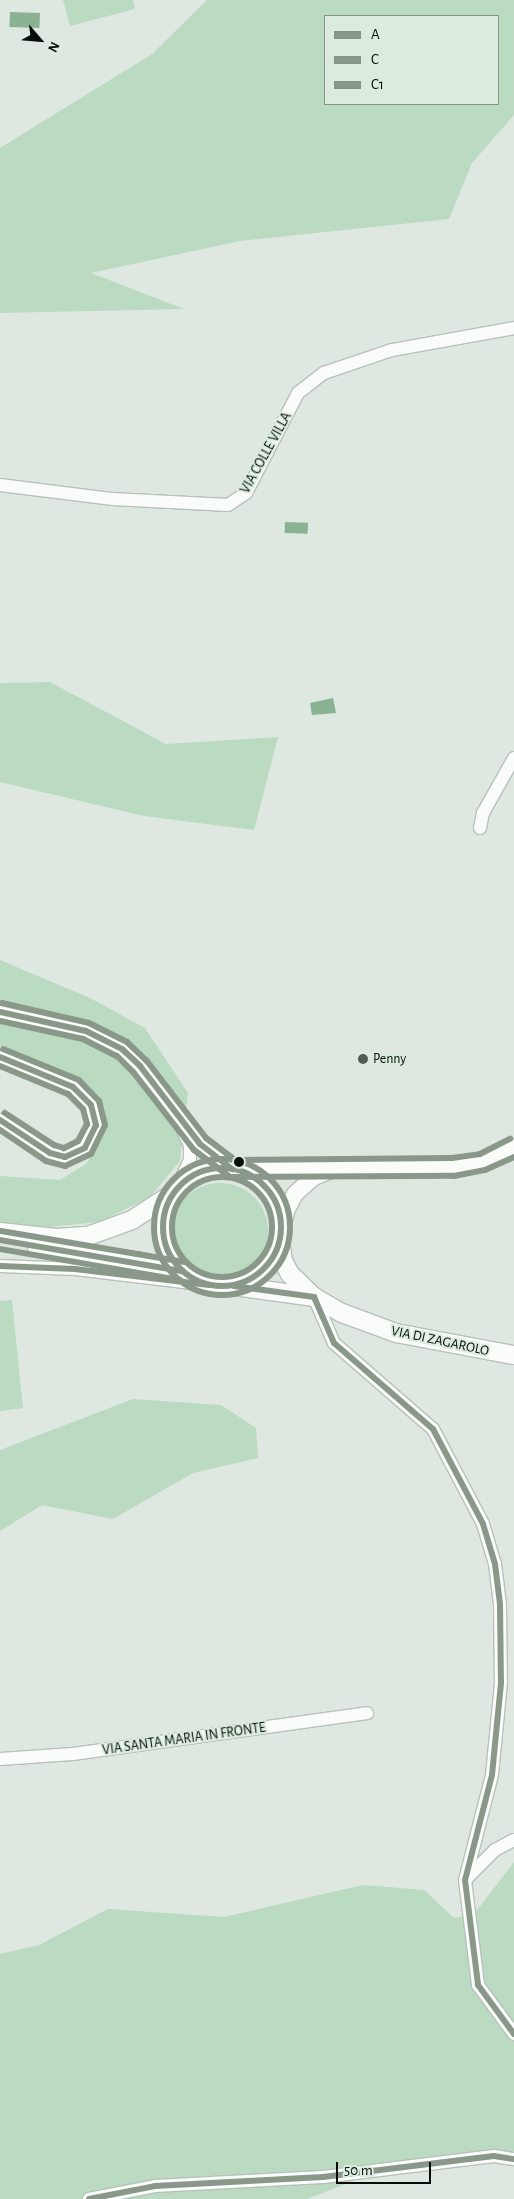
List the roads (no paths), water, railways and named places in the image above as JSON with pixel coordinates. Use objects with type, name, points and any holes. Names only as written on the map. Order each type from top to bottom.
[{"type":"main road","points":[[0,1232],[57,1238],[88,1236],[132,1220],[175,1192],[189,1179],[206,1170],[232,1169],[252,1176],[268,1190],[279,1214],[280,1240],[263,1269],[234,1286],[209,1285],[182,1271],[137,1260],[0,1240]]},
{"type":"main road","points":[[175,1192],[166,1207],[163,1224],[164,1242],[171,1258],[182,1271]]},
{"type":"main road","name":"VIA DI ZAGAROLO","points":[[280,1240],[287,1270],[314,1297],[342,1313],[396,1333],[514,1355]]},
{"type":"main road","name":"VIA DI ZAGAROLO","points":[[234,1286],[314,1297]]},
{"type":"street","name":"VIA COLLE VILLA","points":[[0,485],[113,499],[228,505],[246,492],[298,393],[324,373],[392,350],[514,328]]},
{"type":"street","points":[[480,828],[483,813],[514,758]]},
{"type":"street","points":[[0,1012],[77,1028],[104,1038],[135,1060],[172,1111],[206,1150],[232,1169],[453,1167],[483,1162],[514,1147]]},
{"type":"street","points":[[0,1057],[73,1087],[91,1105],[96,1125],[85,1148],[65,1157],[50,1152],[0,1120]]},
{"type":"street","points":[[172,1111],[189,1142],[191,1155],[186,1173],[175,1192]]},
{"type":"street","points":[[280,1240],[286,1209],[299,1189],[316,1176],[338,1168]]},
{"type":"street","points":[[0,1266],[93,1270],[209,1285]]},
{"type":"street","points":[[314,1297],[334,1343],[433,1429],[483,1524],[495,1564],[500,1604],[501,1684],[492,1775],[465,1880],[478,1985],[514,2034]]},
{"type":"street","name":"VIA SANTA MARIA IN FRONTE","points":[[0,1759],[73,1754],[367,1713]]},
{"type":"street","points":[[465,1880],[495,1850],[514,1840]]},
{"type":"street","points":[[89,2199],[155,2186],[323,2177],[494,2156],[514,2159]]},
{"type":"place","name":"Penny","points":[[363,1059]]}]
